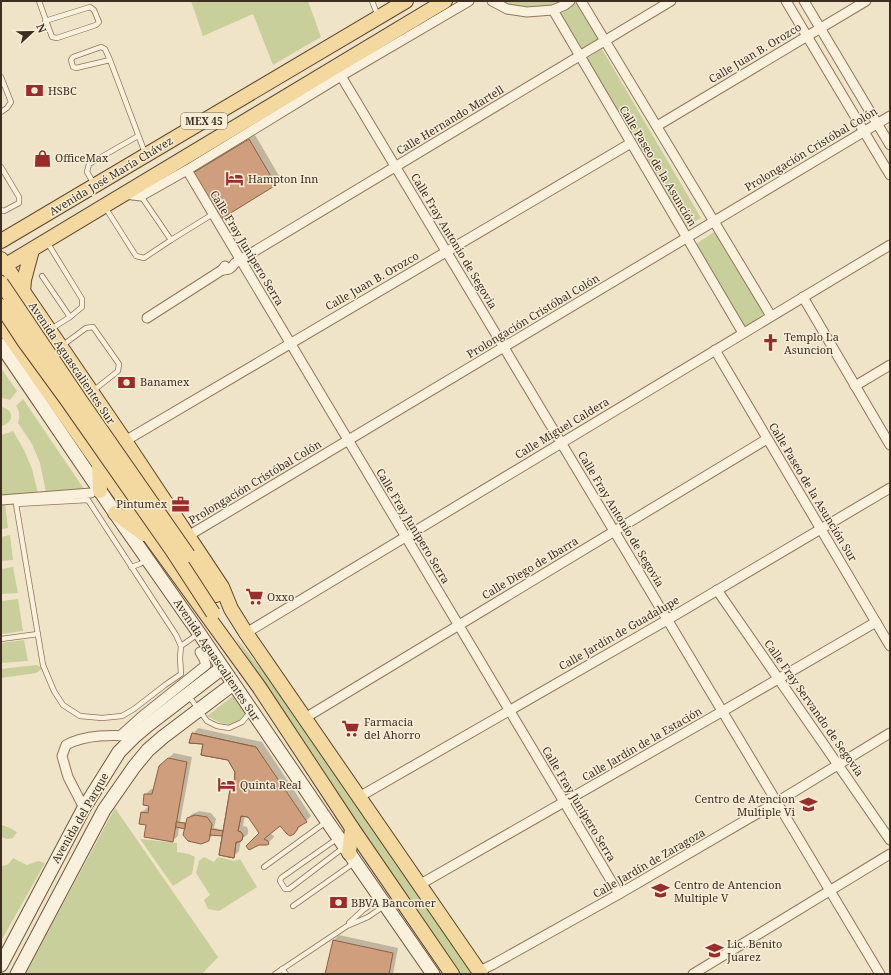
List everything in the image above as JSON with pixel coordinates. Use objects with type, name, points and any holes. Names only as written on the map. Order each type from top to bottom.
[{"type":"main road","name":"Avenida José María Chávez","points":[[1,241],[406,1]]},
{"type":"main road","name":"Avenida José María Chávez","points":[[2,264],[32,250],[46,240],[105,206],[444,1]]},
{"type":"main road","points":[[1,228],[17,231]]},
{"type":"main road","points":[[23,292],[24,280],[32,250]]},
{"type":"main road","name":"Avenida Aguascalientes Sur","points":[[2,264],[92,392],[222,587],[231,609],[246,633],[480,973]]},
{"type":"main road","name":"Avenida Aguascalientes Sur","points":[[1,284],[214,593],[231,609]]},
{"type":"main road","name":"Avenida Aguascalientes Sur","points":[[1,306],[24,341],[172,550],[246,664],[259,687]]},
{"type":"main road","name":"Avenida Aguascalientes Sur","points":[[1,325],[153,541],[259,687],[352,828],[452,974]]},
{"type":"main road","points":[[36,375],[39,366],[44,360],[52,357],[65,361],[77,370]]},
{"type":"main road","points":[[93,495],[99,464]]},
{"type":"main road","points":[[115,513],[153,541]]},
{"type":"main road","points":[[347,850],[352,828]]},
{"type":"street","points":[[141,196],[469,1]]},
{"type":"street","points":[[492,1],[507,9],[526,12],[552,10],[565,5],[570,1]]},
{"type":"street","name":"Calle Paseo de la Asunción","points":[[582,1],[771,316]]},
{"type":"street","name":"Calle Hernando Martell","points":[[147,318],[222,270],[225,265],[238,262],[671,1]]},
{"type":"street","points":[[786,1],[890,175]]},
{"type":"street","points":[[804,1],[890,145]]},
{"type":"street","name":"Calle Juan B. Orozco","points":[[657,126],[866,1]]},
{"type":"street","name":"Calle Paseo de la Asunción","points":[[552,10],[743,333]]},
{"type":"street","name":"Calle Fray Antonio de Segovia","points":[[341,76],[880,974]]},
{"type":"street","name":"Prolongación Cristóbal Colón","points":[[188,536],[890,116]]},
{"type":"street","name":"Calle Juan B. Orozco","points":[[125,441],[631,143]]},
{"type":"street","name":"Calle Fray Junípero Serra","points":[[187,170],[213,214],[238,262],[290,343],[619,894]]},
{"type":"street","name":"Avenida José María Chávez","points":[[124,194],[141,196]]},
{"type":"street","name":"Calle Miguel Caldera","points":[[246,633],[890,245]]},
{"type":"street","points":[[803,297],[890,445]]},
{"type":"street","name":"Avenida Aguascalientes Sur","points":[[1,345],[93,495],[115,513],[433,974]]},
{"type":"street","name":"Calle Paseo de la Asunción Sur","points":[[715,350],[890,646]]},
{"type":"street","points":[[855,386],[890,365]]},
{"type":"street","name":"Calle Diego de Ibarra","points":[[305,718],[767,439]]},
{"type":"street","name":"Calle Jardín de Guadalupe","points":[[359,797],[667,620],[890,488]]},
{"type":"street","points":[[1,500],[93,495]]},
{"type":"street","name":"Calle Fray Servando de Segovia","points":[[717,590],[890,840]]},
{"type":"street","name":"Calle Jardín de la Estación","points":[[419,884],[876,622]]},
{"type":"street","points":[[120,736],[144,721],[206,665],[200,652]]},
{"type":"street","name":"Avenida del Parque","points":[[1,965],[84,808],[119,752],[135,736],[144,721],[187,694],[222,668]]},
{"type":"street","name":"Avenida del Parque","points":[[17,974],[104,810],[134,767],[148,750],[163,737],[233,684]]},
{"type":"street","name":"Calle Jardín de Zaragoza","points":[[480,973],[777,802],[890,733]]},
{"type":"street","points":[[84,808],[68,777],[62,756],[66,745],[75,740],[90,737],[135,736]]},
{"type":"street","points":[[693,974],[890,854]]},
{"type":"lane","points":[[39,1],[46,21],[52,37],[57,38],[96,25],[99,22],[94,10],[90,7],[46,21]]},
{"type":"lane","points":[[372,1],[378,18]]},
{"type":"lane","points":[[110,60],[76,68],[73,67],[71,60],[73,57],[101,47],[105,49],[110,60],[146,155]]},
{"type":"lane","points":[[1,77],[11,102],[7,108],[1,112]]},
{"type":"lane","points":[[95,185],[87,172],[89,164],[138,136]]},
{"type":"lane","points":[[1,167],[19,197],[19,203],[1,210]]},
{"type":"lane","points":[[141,196],[171,240]]},
{"type":"lane","points":[[105,206],[136,256],[144,258],[213,214]]},
{"type":"lane","points":[[46,240],[82,300],[82,307],[70,317],[49,330]]},
{"type":"lane","points":[[42,276],[70,317]]},
{"type":"lane","points":[[61,347],[86,328],[93,327],[119,364],[118,371],[92,392]]},
{"type":"lane","points":[[93,495],[131,567],[176,635],[180,646],[181,674],[134,709],[122,716],[102,718],[80,716],[63,706],[54,691],[43,665],[16,504],[93,495]]},
{"type":"lane","points":[[131,567],[140,564],[147,559]]},
{"type":"lane","points":[[1,639],[38,634]]},
{"type":"lane","points":[[180,646],[199,634]]},
{"type":"lane","points":[[187,694],[207,721],[217,726],[229,728],[242,722],[252,710]]},
{"type":"lane","points":[[134,709],[144,721]]},
{"type":"lane","points":[[264,867],[327,821]]},
{"type":"lane","points":[[331,844],[347,850],[289,889],[285,889],[280,881],[281,878],[331,844]]},
{"type":"lane","points":[[293,906],[347,850]]},
{"type":"lane","points":[[347,926],[363,910],[383,901]]},
{"type":"lane","points":[[275,974],[347,926],[368,917],[383,901]]},
{"type":"lane","points":[[282,969],[286,974]]},
{"type":"green space","points":[[191,1],[308,1],[321,37],[273,65],[253,14],[203,36]]},
{"type":"green space","points":[[499,1],[560,1],[551,6],[528,8],[510,7]]},
{"type":"green space","points":[[577,2],[600,38],[583,50],[561,13]]},
{"type":"green space","points":[[602,49],[701,218],[685,228],[586,59]]},
{"type":"green space","points":[[714,232],[764,314],[745,327],[696,244]]},
{"type":"green space","points":[[1,368],[17,391],[10,400],[3,398],[1,399]]},
{"type":"green space","points":[[23,399],[84,489],[46,492],[40,463],[32,444],[18,423],[19,414],[16,406]]},
{"type":"green space","points":[[1,407],[8,410],[11,416],[9,422],[2,426],[1,426]]},
{"type":"green space","points":[[13,431],[24,450],[32,469],[38,493],[1,495],[1,435]]},
{"type":"green space","points":[[5,503],[8,528],[1,529],[1,504]]},
{"type":"green space","points":[[10,535],[13,560],[1,561],[1,537]]},
{"type":"green space","points":[[13,567],[18,593],[1,594],[1,569]]},
{"type":"green space","points":[[18,599],[23,631],[1,634],[1,601]]},
{"type":"green space","points":[[233,634],[290,705],[474,974],[460,974],[280,711]]},
{"type":"green space","points":[[24,640],[28,661],[1,663],[1,643]]},
{"type":"green space","points":[[36,665],[43,668],[36,673],[1,678],[1,669]]},
{"type":"green space","points":[[233,696],[247,713],[237,722],[228,725],[207,716]]},
{"type":"green space","points":[[115,808],[218,957],[202,974],[25,974]]},
{"type":"green space","points":[[2,825],[17,832],[13,838],[8,839],[1,837]]},
{"type":"green space","points":[[140,839],[177,843],[177,852],[189,854],[195,857],[192,874],[173,886]]},
{"type":"green space","points":[[204,857],[214,862],[218,857],[234,861],[240,859],[257,887],[219,911],[208,909],[204,900],[210,895],[196,873],[199,861]]},
{"type":"green space","points":[[13,858],[27,865],[38,861],[45,863],[1,941],[1,866],[8,864]]},
{"type":"building","name":"Hampton Inn","points":[[249,139],[276,185],[221,219],[193,173]]},
{"type":"building","points":[[192,733],[256,747],[264,760],[255,767],[237,761],[243,773],[240,791],[252,795],[248,817],[241,816],[238,831],[243,835],[242,840],[236,842],[234,858],[219,855],[230,790],[234,791],[235,772],[228,760],[201,755],[203,744],[189,743]]},
{"type":"building","points":[[192,733],[256,747],[307,822],[298,827],[294,834],[290,836],[280,826],[264,839],[268,841],[269,844],[259,845],[249,850],[246,846],[259,833],[248,817],[241,816],[238,831],[243,835],[242,840],[236,842],[234,858],[219,855],[230,790],[234,791],[235,772],[228,760],[201,755],[203,744],[189,743]]},
{"type":"building","points":[[168,758],[187,762],[173,842],[144,837],[146,825],[139,824],[141,812],[148,813],[149,806],[143,805],[144,794],[152,794],[159,766]]},
{"type":"building","points":[[195,815],[207,817],[212,824],[209,841],[201,844],[188,841],[183,835],[187,818]]},
{"type":"building","points":[[176,822],[185,823],[185,829],[176,827]]},
{"type":"building","points":[[211,829],[223,831],[222,836],[210,835]]},
{"type":"building","points":[[333,940],[393,953],[389,974],[325,974]]},
{"type":"place","name":"HSBC","points":[[35,91]]},
{"type":"place","name":"OfficeMax","points":[[42,158]]},
{"type":"place","name":"Hampton Inn","points":[[235,179]]},
{"type":"place","name":"Templo La Asuncion","points":[[771,343]]},
{"type":"place","name":"Banamex","points":[[127,382]]},
{"type":"place","name":"Pintumex","points":[[180,504]]},
{"type":"place","name":"Oxxo","points":[[254,597]]},
{"type":"place","name":"Farmacia del Ahorro","points":[[351,728]]},
{"type":"place","name":"Quinta Real","points":[[227,785]]},
{"type":"place","name":"Centro de Atencion Multiple Vi","points":[[808,805]]},
{"type":"place","name":"Centro de Antencion Multiple V","points":[[661,891]]},
{"type":"place","name":"BBVA Bancomer","points":[[338,903]]},
{"type":"place","name":"Lic. Benito Juarez","points":[[714,950]]}]
